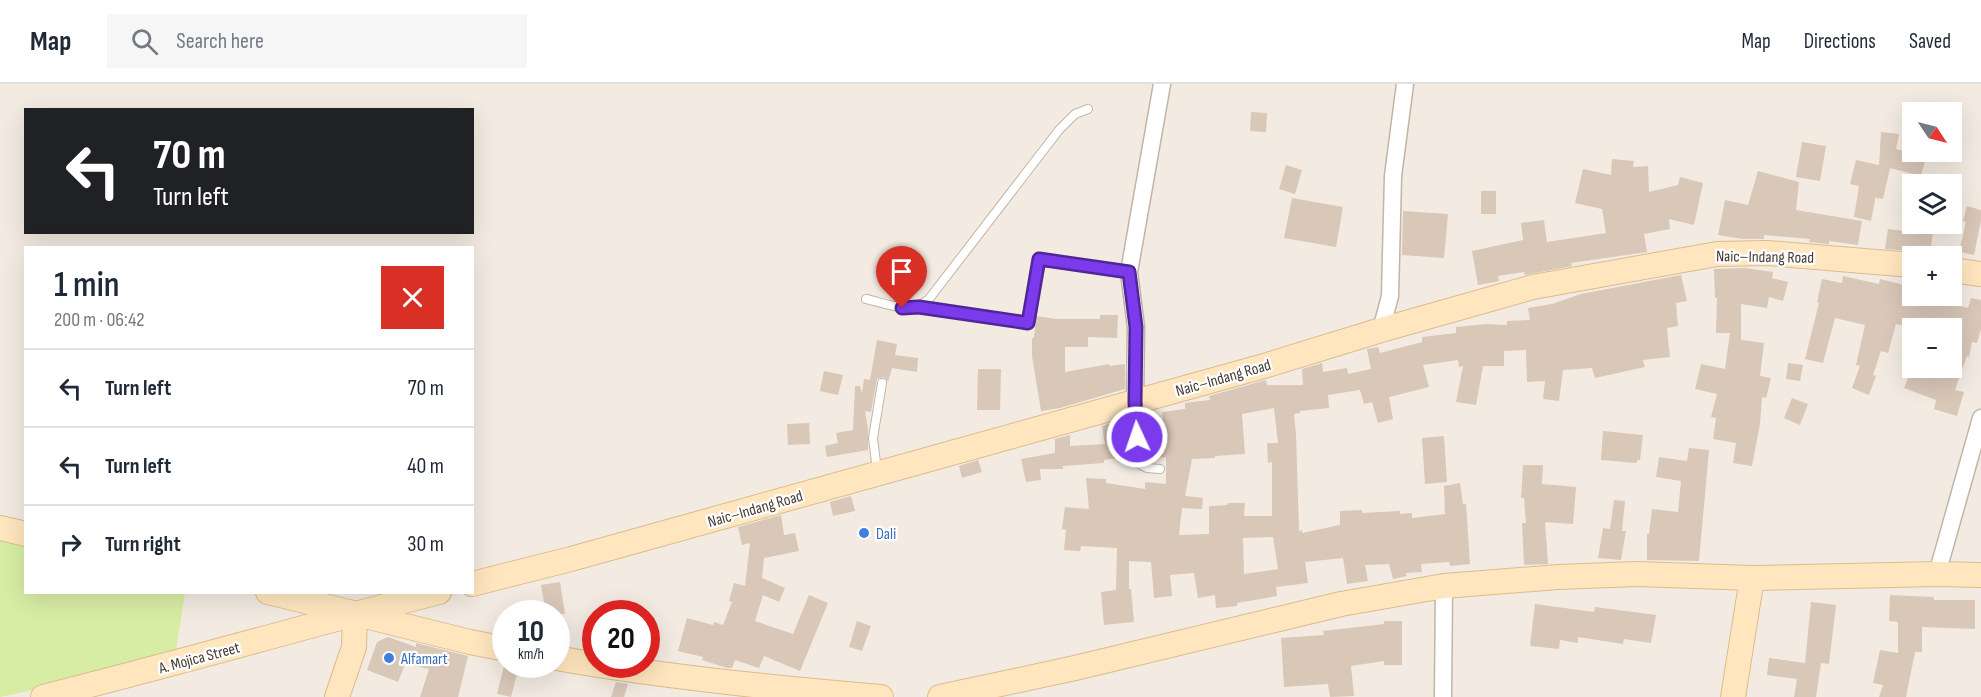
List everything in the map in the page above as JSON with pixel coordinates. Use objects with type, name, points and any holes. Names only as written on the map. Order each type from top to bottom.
[{"type":"main road","name":"Naic–Indang Road","points":[[474,583],[571,559],[1264,366],[1533,287],[1717,254],[1767,253],[1902,264]]},
{"type":"main road","points":[[1962,271],[1981,274]]},
{"type":"main road","points":[[0,528],[24,534]]},
{"type":"main road","points":[[940,697],[1075,668],[1341,604],[1444,586],[1558,577],[1637,574],[1752,578],[1981,575]]},
{"type":"main road","points":[[1733,697],[1752,578]]},
{"type":"main road","points":[[276,594],[492,646]]},
{"type":"main road","points":[[355,614],[431,594]]},
{"type":"main road","points":[[337,697],[354,647],[355,614]]},
{"type":"main road","name":"A. Mojica Street","points":[[43,697],[355,614]]},
{"type":"main road","points":[[570,660],[624,670],[805,691],[880,697]]},
{"type":"street","points":[[1135,402],[1136,327],[1129,272],[1162,84]]},
{"type":"street","points":[[1381,330],[1390,296],[1393,176],[1405,84]]},
{"type":"street","points":[[1937,574],[1981,418]]},
{"type":"street","points":[[1443,697],[1444,586]]},
{"type":"lane","points":[[919,307],[939,288],[1059,130],[1075,114],[1088,109]]},
{"type":"lane","points":[[866,299],[902,308],[919,307],[1028,323],[1039,259],[1129,272]]},
{"type":"lane","points":[[878,473],[873,438],[882,383]]},
{"type":"lane","points":[[1135,402],[1138,455],[1141,465],[1160,469]]},
{"type":"green space","points":[[0,540],[24,546],[24,594],[185,594],[176,651],[119,672],[0,697]]},
{"type":"building","points":[[1251,112],[1267,113],[1266,132],[1250,131]]},
{"type":"building","points":[[1881,132],[1899,134],[1896,149],[1902,151],[1902,162],[1925,162],[1922,174],[1890,168],[1883,199],[1876,198],[1876,195],[1871,221],[1854,217],[1859,186],[1850,184],[1856,160],[1879,165]]},
{"type":"building","points":[[1802,142],[1826,146],[1820,181],[1796,177]]},
{"type":"building","points":[[1612,159],[1634,161],[1633,167],[1648,166],[1649,192],[1678,185],[1680,177],[1703,183],[1694,225],[1669,219],[1670,229],[1644,234],[1647,252],[1571,263],[1572,266],[1525,275],[1524,272],[1498,276],[1499,281],[1478,285],[1472,251],[1523,240],[1521,223],[1544,220],[1547,242],[1606,233],[1602,209],[1575,203],[1583,169],[1611,175]]},
{"type":"building","points":[[1286,165],[1302,170],[1295,194],[1279,189]]},
{"type":"building","points":[[1758,171],[1799,182],[1796,210],[1862,221],[1858,245],[1829,241],[1829,244],[1809,242],[1810,239],[1764,235],[1764,239],[1743,239],[1718,235],[1725,200],[1748,205]]},
{"type":"building","points":[[1481,191],[1496,191],[1496,214],[1481,214]]},
{"type":"building","points":[[1292,198],[1343,207],[1336,247],[1284,238]]},
{"type":"building","points":[[1967,206],[1981,210],[1974,255],[1962,253],[1960,246],[1966,222],[1963,221]]},
{"type":"building","points":[[1403,211],[1448,214],[1444,258],[1402,255]]},
{"type":"building","points":[[1888,229],[1902,231],[1902,234],[1933,234],[1931,246],[1902,246],[1902,250],[1885,249]]},
{"type":"building","points":[[1745,268],[1773,272],[1772,278],[1788,282],[1783,301],[1769,297],[1767,308],[1741,304],[1741,340],[1764,343],[1760,376],[1771,378],[1766,398],[1762,397],[1760,424],[1752,466],[1733,463],[1736,443],[1713,439],[1716,418],[1711,417],[1717,394],[1695,389],[1701,364],[1725,369],[1730,333],[1716,333],[1717,298],[1715,298],[1714,269]]},
{"type":"building","points":[[1681,275],[1687,301],[1676,303],[1678,326],[1667,328],[1670,357],[1643,360],[1645,367],[1595,378],[1592,368],[1563,370],[1559,401],[1543,399],[1545,381],[1527,382],[1526,350],[1504,351],[1504,366],[1483,366],[1476,405],[1456,402],[1463,366],[1459,367],[1458,360],[1423,365],[1429,387],[1389,397],[1393,419],[1378,423],[1372,402],[1364,404],[1360,390],[1328,395],[1329,408],[1300,411],[1294,414],[1299,531],[1302,530],[1302,533],[1340,525],[1340,511],[1362,510],[1362,513],[1400,511],[1400,514],[1412,513],[1412,518],[1445,514],[1444,486],[1460,483],[1463,504],[1466,504],[1470,564],[1450,566],[1449,562],[1421,564],[1422,572],[1406,573],[1407,576],[1393,579],[1389,564],[1365,565],[1368,581],[1347,584],[1343,558],[1305,562],[1308,583],[1276,587],[1277,596],[1237,603],[1237,606],[1216,608],[1215,595],[1198,598],[1194,573],[1170,575],[1172,596],[1154,598],[1151,562],[1129,561],[1129,589],[1131,589],[1134,622],[1104,625],[1101,592],[1116,590],[1117,548],[1081,546],[1080,551],[1064,550],[1066,530],[1062,529],[1065,507],[1089,509],[1086,478],[1106,479],[1106,483],[1145,489],[1145,482],[1166,484],[1166,457],[1146,459],[1142,422],[1163,420],[1162,412],[1185,409],[1185,403],[1210,400],[1209,396],[1266,380],[1267,385],[1303,385],[1302,369],[1322,363],[1323,372],[1347,368],[1348,374],[1371,369],[1367,349],[1378,347],[1380,353],[1422,342],[1422,337],[1456,333],[1456,327],[1486,324],[1507,325],[1507,321],[1530,320],[1528,308],[1552,304],[1581,294]],"holes":[[[1274,408],[1278,443],[1267,443],[1268,463],[1272,462],[1272,516],[1244,516],[1245,503],[1209,506],[1209,534],[1179,535],[1182,508],[1202,509],[1203,498],[1185,496],[1192,459],[1245,454],[1242,414]],[[1273,537],[1278,569],[1244,574],[1243,538]]]},
{"type":"building","points":[[1843,276],[1879,284],[1880,279],[1902,284],[1902,306],[1968,308],[1971,298],[1981,300],[1981,329],[1977,343],[1972,342],[1969,357],[1967,356],[1962,370],[1962,318],[1902,318],[1902,325],[1896,324],[1888,353],[1881,351],[1869,395],[1852,388],[1860,366],[1856,365],[1865,325],[1835,318],[1823,363],[1805,359],[1819,303],[1817,302],[1822,279],[1842,283]]},
{"type":"building","points":[[1100,315],[1118,315],[1117,338],[1088,337],[1088,347],[1065,347],[1065,372],[1109,364],[1109,366],[1125,364],[1125,389],[1060,408],[1041,411],[1032,356],[1036,316],[1056,319],[1100,319]]},
{"type":"building","points":[[877,340],[897,344],[895,355],[918,358],[917,372],[892,368],[888,382],[884,377],[877,379],[871,412],[865,411],[868,450],[827,457],[825,446],[838,443],[836,433],[853,430],[855,386],[860,386],[862,393],[864,379],[870,380]]},
{"type":"building","points":[[1788,363],[1803,365],[1800,381],[1786,379]]},
{"type":"building","points":[[978,369],[1001,369],[1000,410],[977,410]]},
{"type":"building","points":[[824,371],[843,375],[838,395],[820,391]]},
{"type":"building","points":[[1908,378],[1959,378],[1955,390],[1964,392],[1957,416],[1934,409],[1936,400],[1904,388]]},
{"type":"building","points":[[1792,398],[1808,404],[1800,425],[1784,418]]},
{"type":"building","points":[[1118,421],[1118,424],[1130,423],[1132,456],[1104,460],[1104,463],[1063,466],[1063,469],[1040,469],[1041,480],[1026,482],[1021,459],[1055,453],[1055,439],[1070,435],[1070,446],[1105,444],[1102,426]]},
{"type":"building","points":[[809,423],[810,444],[788,445],[787,424]]},
{"type":"building","points":[[1603,431],[1643,435],[1640,460],[1637,460],[1637,463],[1601,460]]},
{"type":"building","points":[[1444,436],[1447,482],[1425,484],[1422,438]]},
{"type":"building","points":[[1689,448],[1709,450],[1699,561],[1647,560],[1647,534],[1649,534],[1652,509],[1678,512],[1681,481],[1656,477],[1659,457],[1687,461]]},
{"type":"building","points":[[978,460],[982,472],[962,478],[959,466]]},
{"type":"building","points":[[1523,465],[1543,465],[1542,484],[1576,487],[1573,524],[1545,522],[1548,564],[1524,565],[1522,523],[1526,523],[1524,498],[1521,498]]},
{"type":"building","points":[[851,496],[855,511],[833,516],[830,502]]},
{"type":"building","points":[[1614,500],[1625,501],[1622,531],[1626,531],[1621,560],[1598,558],[1603,528],[1610,529]]},
{"type":"building","points":[[781,515],[784,535],[795,533],[799,551],[764,558],[762,578],[785,588],[779,602],[763,595],[755,621],[793,634],[809,595],[828,603],[800,671],[764,656],[759,668],[735,660],[732,668],[727,668],[702,660],[703,657],[678,651],[687,618],[713,625],[714,622],[723,625],[732,602],[729,601],[734,583],[745,586],[750,543],[742,545],[738,527]]},
{"type":"building","points":[[560,582],[563,600],[544,600],[541,585]]},
{"type":"building","points":[[1890,595],[1934,597],[1934,600],[1975,600],[1975,629],[1922,627],[1922,652],[1915,652],[1906,697],[1879,697],[1883,685],[1873,683],[1880,650],[1898,653],[1898,622],[1889,621]]},
{"type":"building","points":[[1811,602],[1836,605],[1829,664],[1821,663],[1816,697],[1794,697],[1797,679],[1767,675],[1769,658],[1805,663]]},
{"type":"building","points":[[1535,604],[1594,612],[1595,607],[1656,615],[1651,643],[1624,639],[1623,644],[1578,637],[1578,643],[1560,640],[1559,649],[1530,646]]},
{"type":"building","points":[[857,621],[871,626],[862,651],[849,647]]},
{"type":"building","points":[[1384,621],[1402,621],[1402,665],[1384,665],[1384,661],[1351,666],[1354,696],[1330,697],[1328,684],[1284,687],[1281,638],[1324,635],[1323,631],[1384,624]]},
{"type":"building","points":[[388,637],[416,647],[416,643],[468,656],[458,697],[420,697],[429,669],[405,664],[398,682],[367,670],[377,642]]},
{"type":"building","points":[[501,678],[516,678],[511,697],[497,694]]},
{"type":"building","points":[[616,682],[628,684],[624,697],[611,697]]},
{"type":"place","name":"Dali","points":[[864,533]]},
{"type":"place","name":"Alfamart","points":[[389,658]]},
{"type":"route","points":[[902,308],[919,307],[1028,323],[1039,259],[1129,272],[1136,327],[1137,437]]}]
